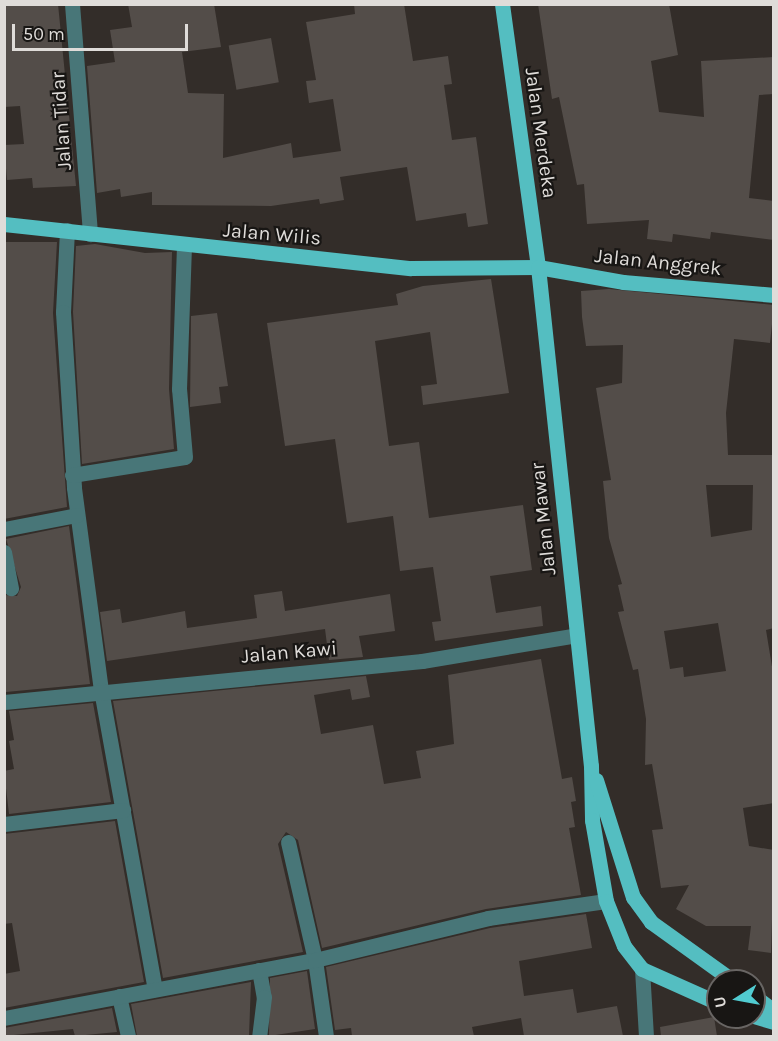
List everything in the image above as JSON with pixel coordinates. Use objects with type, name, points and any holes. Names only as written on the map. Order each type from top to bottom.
[{"type":"main road","name":"Jalan Merdeka","points":[[502,4],[538,267]]},
{"type":"main road","name":"Jalan Wilis","points":[[4,224],[67,230],[184,247],[411,268],[538,267]]},
{"type":"main road","name":"Jalan Anggrek","points":[[538,267],[623,282],[774,295]]},
{"type":"main road","name":"Jalan Mawar","points":[[538,267],[591,766],[592,820],[606,901],[624,946],[642,969],[706,998]]},
{"type":"main road","name":"Jalan Mawar","points":[[591,766],[633,897],[651,922],[717,969]]},
{"type":"street","name":"Jalan Tidar","points":[[72,4],[90,234]]},
{"type":"street","points":[[67,230],[63,312],[72,475],[102,690],[155,989]]},
{"type":"street","points":[[72,475],[185,457],[179,389],[184,247]]},
{"type":"street","points":[[4,529],[77,515]]},
{"type":"street","points":[[4,552],[11,588]]},
{"type":"street","name":"Jalan Kawi","points":[[4,702],[102,690],[422,661],[577,635]]},
{"type":"street","points":[[4,824],[123,810]]},
{"type":"street","points":[[288,842],[315,960],[326,1036]]},
{"type":"street","points":[[4,1018],[315,960],[488,918],[606,901]]},
{"type":"street","points":[[642,969],[646,1036]]},
{"type":"street","points":[[259,970],[264,998],[259,1036]]},
{"type":"street","points":[[119,996],[128,1036]]},
{"type":"building","points":[[4,4],[58,4],[76,186],[33,188],[32,178],[7,180],[4,145],[24,144],[20,106],[4,107]]},
{"type":"building","points":[[128,4],[214,4],[221,47],[182,52],[188,93],[224,94],[223,158],[291,143],[293,158],[341,151],[333,99],[309,103],[306,81],[316,80],[306,22],[355,14],[354,4],[404,4],[413,61],[448,56],[452,84],[444,85],[452,140],[476,137],[488,224],[468,227],[466,213],[416,221],[407,167],[340,177],[344,200],[320,204],[319,199],[271,206],[152,205],[152,192],[121,197],[120,189],[97,193],[87,66],[115,62],[110,30],[132,27]]},
{"type":"building","points":[[538,4],[669,4],[678,55],[651,61],[659,112],[704,117],[701,61],[774,57],[774,94],[759,95],[749,198],[774,201],[774,240],[711,232],[710,239],[673,234],[672,242],[647,239],[649,220],[587,224],[584,184],[577,185],[559,97],[552,99]]},
{"type":"building","points":[[271,38],[279,82],[236,90],[229,45]]},
{"type":"building","points":[[4,242],[57,242],[53,313],[67,507],[4,519]]},
{"type":"building","points":[[95,244],[145,253],[172,252],[169,389],[174,449],[82,464],[73,312],[76,246]]},
{"type":"building","points":[[491,279],[509,393],[423,405],[421,386],[437,384],[430,332],[375,341],[389,446],[419,442],[429,518],[523,505],[532,570],[490,576],[496,613],[541,606],[543,626],[435,641],[432,622],[441,621],[433,567],[400,571],[393,516],[347,523],[335,439],[285,446],[267,323],[398,305],[396,294],[423,286]]},
{"type":"building","points":[[609,289],[774,305],[770,343],[734,339],[726,413],[728,455],[774,455],[774,628],[766,630],[774,679],[774,803],[743,808],[749,846],[774,850],[771,953],[748,950],[751,926],[706,926],[676,909],[689,885],[661,888],[652,830],[663,829],[652,764],[645,765],[646,719],[638,669],[633,670],[618,612],[624,611],[618,585],[622,584],[609,538],[603,481],[611,480],[596,388],[622,383],[623,345],[586,346],[581,291]],"holes":[[[706,485],[753,485],[752,530],[711,537]],[[718,623],[726,671],[684,677],[683,667],[670,669],[664,631]]]},
{"type":"building","points":[[217,313],[228,386],[219,387],[221,403],[190,407],[191,316]]},
{"type":"building","points":[[69,526],[90,684],[6,692],[4,595],[17,596],[21,587],[6,539]]},
{"type":"building","points":[[282,591],[285,611],[390,594],[395,631],[359,636],[363,657],[329,660],[325,629],[107,661],[100,612],[120,609],[122,623],[185,611],[187,628],[257,618],[254,595]]},
{"type":"building","points":[[541,659],[562,779],[572,777],[576,801],[571,802],[575,827],[569,828],[581,895],[486,909],[322,948],[298,840],[286,832],[278,844],[303,952],[163,978],[113,701],[366,676],[370,697],[352,700],[350,689],[314,695],[321,734],[373,725],[384,784],[421,778],[416,751],[454,744],[448,675]]},
{"type":"building","points":[[93,703],[111,802],[9,814],[4,771],[14,769],[9,741],[14,740],[9,711]]},
{"type":"building","points":[[115,821],[144,982],[4,1008],[4,974],[20,971],[12,923],[4,924],[4,834]]},
{"type":"building","points":[[586,914],[592,948],[519,961],[524,996],[573,989],[577,1013],[617,1006],[623,1036],[524,1036],[521,1018],[472,1027],[474,1036],[352,1036],[351,1028],[335,1030],[326,967],[490,928]]},
{"type":"building","points":[[307,971],[315,1029],[269,1036],[270,978]]},
{"type":"building","points":[[251,982],[249,1036],[137,1036],[131,1004]]},
{"type":"building","points":[[112,1008],[117,1032],[75,1036],[73,1029],[4,1036],[4,1028]]},
{"type":"building","points":[[706,1018],[706,1029],[716,1029],[717,1036],[661,1036],[660,1027]]}]
